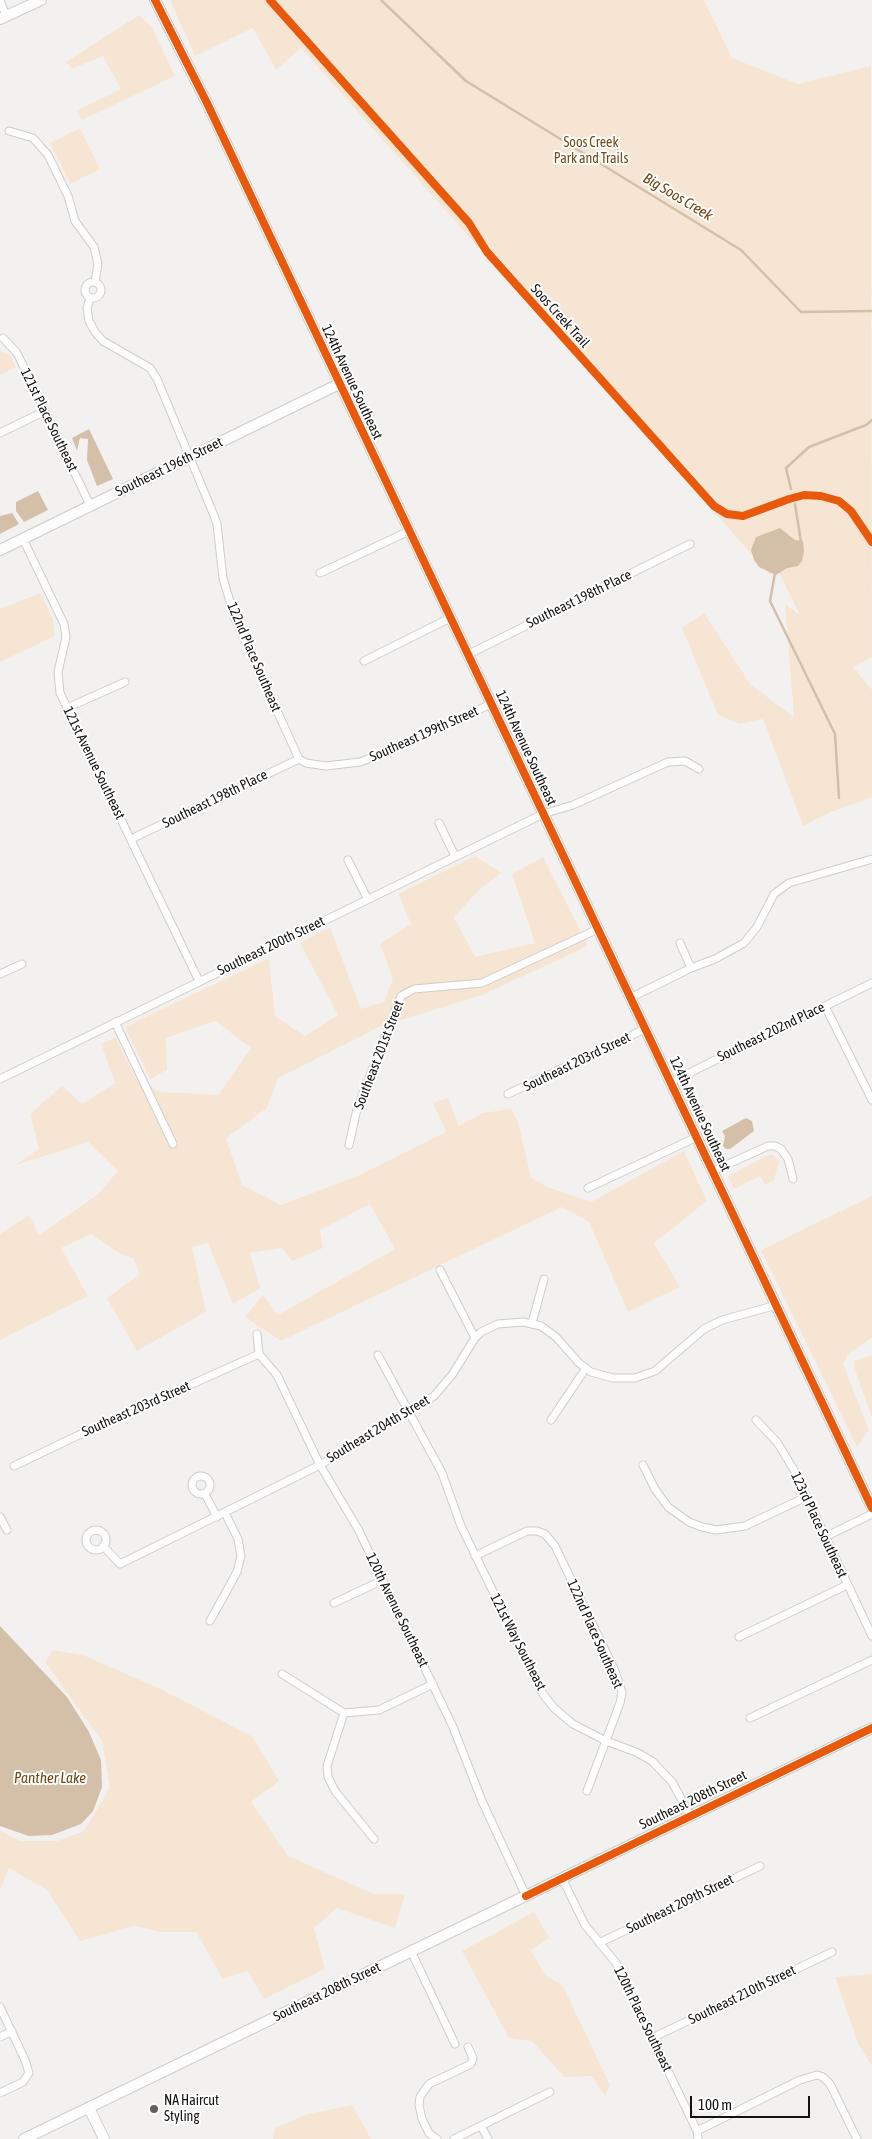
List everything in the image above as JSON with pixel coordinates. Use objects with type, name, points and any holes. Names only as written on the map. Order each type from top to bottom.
[{"type":"street","points":[[0,0],[3,17],[41,0]]},
{"type":"street","name":"124th Avenue Southeast","points":[[156,0],[207,103],[872,1508]]},
{"type":"street","name":"122nd Place Southeast","points":[[9,131],[33,138],[48,155],[68,196],[75,220],[94,247],[98,264],[95,282]]},
{"type":"street","name":"122nd Place Southeast","points":[[95,282],[100,287],[101,292],[98,297],[90,298],[86,295],[84,289],[87,284],[95,282]]},
{"type":"street","name":"122nd Place Southeast","points":[[90,298],[88,308],[89,320],[95,332],[103,341],[150,368],[191,455],[217,524],[223,578],[235,619],[299,759]]},
{"type":"street","name":"121st Place Southeast","points":[[2,338],[17,354],[90,505]]},
{"type":"street","name":"Southeast 196th Street","points":[[0,550],[339,384]]},
{"type":"street","points":[[0,433],[45,411]]},
{"type":"street","points":[[320,573],[408,531]]},
{"type":"street","name":"121st Avenue Southeast","points":[[23,539],[64,624],[66,637],[58,672],[58,683],[67,708],[199,982]]},
{"type":"street","name":"Southeast 198th Place","points":[[467,654],[690,544]]},
{"type":"street","points":[[364,660],[450,618]]},
{"type":"street","points":[[67,708],[124,682]]},
{"type":"street","name":"Southeast 199th Street","points":[[299,759],[306,763],[326,766],[360,762],[397,748],[491,704]]},
{"type":"street","name":"Southeast 198th Place","points":[[131,839],[299,759]]},
{"type":"street","points":[[543,814],[573,805],[668,762],[684,761],[699,769]]},
{"type":"street","name":"Southeast 200th Street","points":[[0,1080],[368,898],[543,814]]},
{"type":"street","points":[[439,823],[455,856]]},
{"type":"street","points":[[630,998],[691,968],[716,959],[744,943],[758,927],[774,894],[789,883],[872,859]]},
{"type":"street","points":[[348,860],[368,898]]},
{"type":"street","name":"Southeast 201st Street","points":[[349,1145],[357,1108],[401,996],[414,989],[482,983],[598,929]]},
{"type":"street","points":[[680,943],[691,968]]},
{"type":"street","points":[[0,974],[22,964]]},
{"type":"street","name":"Southeast 202nd Place","points":[[671,1082],[872,983]]},
{"type":"street","points":[[825,1006],[872,1100]]},
{"type":"street","points":[[115,1022],[172,1144]]},
{"type":"street","name":"Southeast 203rd Street","points":[[508,1094],[645,1029]]},
{"type":"street","points":[[588,1188],[697,1137]]},
{"type":"street","points":[[713,1171],[768,1146],[775,1146],[782,1149],[788,1158],[794,1179]]},
{"type":"street","points":[[440,1270],[475,1338]]},
{"type":"street","points":[[532,1323],[544,1279]]},
{"type":"street","name":"Southeast 204th Street","points":[[102,1546],[120,1564],[320,1464],[410,1412],[440,1391],[475,1338],[490,1328],[506,1322],[532,1323],[547,1330],[586,1368],[602,1376],[635,1378],[645,1376],[665,1364],[704,1329],[722,1320],[777,1305]]},
{"type":"street","points":[[257,1334],[258,1354]]},
{"type":"street","name":"Southeast 203rd Street","points":[[14,1466],[83,1432],[258,1354]]},
{"type":"street","name":"120th Avenue Southeast","points":[[258,1354],[267,1361],[277,1375],[320,1464],[358,1529],[461,1744],[482,1801],[526,1896]]},
{"type":"street","name":"121st Way Southeast","points":[[378,1355],[442,1473],[460,1526],[543,1694],[554,1708],[573,1724],[606,1741],[645,1756],[675,1786],[690,1816]]},
{"type":"street","points":[[551,1420],[586,1368]]},
{"type":"street","name":"123rd Place Southeast","points":[[756,1420],[781,1448],[872,1636]]},
{"type":"street","points":[[643,1465],[655,1489],[668,1507],[689,1522],[716,1530],[745,1526],[806,1497]]},
{"type":"street","points":[[205,1494],[216,1517]]},
{"type":"street","points":[[210,1622],[237,1572],[242,1556],[238,1539],[225,1513]]},
{"type":"street","points":[[825,1537],[872,1514]]},
{"type":"street","points":[[0,1517],[7,1530]]},
{"type":"street","name":"122nd Place Southeast","points":[[475,1556],[531,1530],[545,1534],[552,1541],[615,1671],[622,1696],[587,1791]]},
{"type":"street","points":[[334,1603],[383,1580]]},
{"type":"street","points":[[739,1637],[847,1585]]},
{"type":"street","points":[[750,1718],[872,1660]]},
{"type":"street","points":[[282,1674],[344,1714],[379,1710],[433,1684]]},
{"type":"street","points":[[344,1714],[328,1766],[328,1777],[335,1791],[374,1839]]},
{"type":"street","name":"Southeast 208th Street","points":[[24,2139],[872,1728]]},
{"type":"street","name":"Southeast 209th Street","points":[[599,1943],[760,1866]]},
{"type":"street","name":"120th Place Southeast","points":[[562,1878],[585,1925],[616,1964],[697,2131],[698,2139]]},
{"type":"street","points":[[410,1951],[455,2044]]},
{"type":"street","name":"Southeast 210th Street","points":[[652,2038],[832,1952]]},
{"type":"street","points":[[0,2007],[26,2062],[29,2074],[23,2082],[0,2093]]},
{"type":"street","points":[[0,2037],[12,2031]]},
{"type":"street","points":[[437,2139],[426,2129],[420,2115],[419,2101],[429,2084],[471,2064],[473,2058],[468,2047]]},
{"type":"street","points":[[697,2131],[807,2077],[815,2075],[823,2077],[833,2090],[857,2139]]},
{"type":"street","points":[[454,2139],[550,2092]]},
{"type":"street","points":[[89,2108],[104,2139]]},
{"type":"street","points":[[481,2126],[488,2139]]},
{"type":"green space","name":"Soos Creek Park and Trails","points":[[170,0],[704,0],[732,58],[798,84],[871,66],[872,657],[853,667],[872,690],[872,796],[870,798],[831,812],[803,826],[763,719],[740,724],[718,715],[682,628],[704,613],[751,685],[794,717],[785,604],[800,615],[778,571],[770,575],[301,48],[276,70],[253,28],[195,56]]},
{"type":"green space","points":[[139,15],[152,27],[175,76],[82,120],[76,111],[121,89],[103,56],[72,69],[66,62]]},
{"type":"green space","points":[[80,128],[100,169],[70,184],[50,143]]},
{"type":"green space","points":[[0,351],[10,355],[16,367],[0,375]]},
{"type":"green space","points":[[41,593],[53,620],[55,636],[0,662],[0,609]]},
{"type":"green space","points":[[475,856],[501,873],[479,890],[454,917],[475,957],[535,943],[512,874],[543,857],[588,946],[482,995],[379,1027],[278,1078],[267,1108],[226,1138],[242,1185],[281,1205],[360,1175],[446,1132],[433,1103],[448,1098],[459,1126],[483,1113],[511,1109],[518,1122],[531,1177],[547,1187],[591,1202],[684,1151],[707,1201],[654,1243],[680,1287],[628,1312],[589,1222],[562,1207],[281,1341],[245,1317],[263,1295],[278,1315],[395,1249],[370,1204],[320,1230],[323,1248],[292,1261],[282,1248],[250,1253],[260,1288],[233,1304],[208,1243],[192,1247],[206,1312],[137,1351],[107,1298],[140,1274],[133,1258],[120,1254],[91,1234],[61,1248],[88,1296],[0,1340],[0,1234],[29,1215],[39,1235],[97,1195],[118,1171],[88,1142],[16,1165],[39,1149],[30,1114],[62,1086],[82,1104],[115,1083],[101,1044],[116,1038],[135,1077],[160,1092],[218,1095],[251,1048],[215,1021],[166,1038],[167,1070],[150,1079],[125,1027],[269,958],[275,1016],[305,1036],[338,1015],[300,943],[330,927],[361,1009],[384,1002],[393,979],[380,944],[411,924],[398,894]]},
{"type":"green space","points":[[768,1155],[774,1155],[779,1161],[774,1180],[765,1185],[760,1176],[734,1189],[728,1176]]},
{"type":"green space","points":[[872,1196],[872,1338],[849,1353],[843,1364],[869,1430],[857,1447],[761,1250]]},
{"type":"green space","points":[[872,1355],[872,1418],[854,1367],[854,1361]]},
{"type":"green space","points":[[53,1650],[83,1655],[163,1690],[253,1737],[279,1781],[251,1802],[288,1856],[374,1894],[405,1894],[395,1928],[337,1908],[314,1928],[325,1969],[264,1999],[247,1971],[223,1979],[196,1932],[161,1932],[134,1926],[80,1941],[47,1890],[9,1868],[0,1890],[0,1830],[20,1841],[57,1841],[84,1831],[110,1788],[102,1741],[45,1662]]},
{"type":"green space","points":[[534,1912],[549,1938],[531,1950],[545,1975],[563,1986],[610,2085],[605,2096],[591,2076],[564,2077],[532,2041],[509,2038],[462,1951]]},
{"type":"green space","points":[[872,1974],[872,2066],[858,2043],[835,1977]]},
{"type":"green space","points":[[352,2105],[371,2139],[273,2139],[275,2128],[308,2114]]},
{"type":"water","points":[[89,429],[113,479],[97,486],[87,460],[88,439],[80,438],[77,451],[72,438]]},
{"type":"water","points":[[38,491],[48,510],[24,522],[16,511],[16,502]]},
{"type":"water","points":[[12,513],[19,524],[0,534],[0,516]]},
{"type":"water","points":[[780,528],[795,540],[803,541],[804,552],[802,561],[798,566],[787,568],[776,575],[759,567],[754,560],[751,550],[756,537]]},
{"type":"water","points":[[746,1118],[752,1121],[754,1131],[730,1149],[726,1149],[723,1146],[725,1136],[722,1131]]},
{"type":"water","name":"Panther Lake","points":[[0,1626],[67,1697],[89,1732],[101,1760],[102,1787],[93,1811],[81,1824],[52,1835],[29,1836],[0,1826]]},
{"type":"waterway","name":"Big Soos Creek","points":[[381,0],[466,81],[741,250],[801,312],[872,311]]},
{"type":"waterway","points":[[791,489],[786,468],[809,447],[866,425],[872,420]]},
{"type":"waterway","points":[[795,504],[801,542]]},
{"type":"waterway","points":[[775,573],[770,601],[835,734],[839,798]]},
{"type":"cycle path","points":[[155,0],[207,103],[872,1508]]},
{"type":"cycle path","name":"Soos Creek Trail","points":[[270,0],[469,223],[487,252],[714,506],[727,514],[743,516],[804,495],[821,496],[839,501],[851,511],[872,542]]},
{"type":"cycle path","points":[[526,1896],[872,1728]]},
{"type":"place","name":"NA Haircut Styling","points":[[154,2109]]}]
